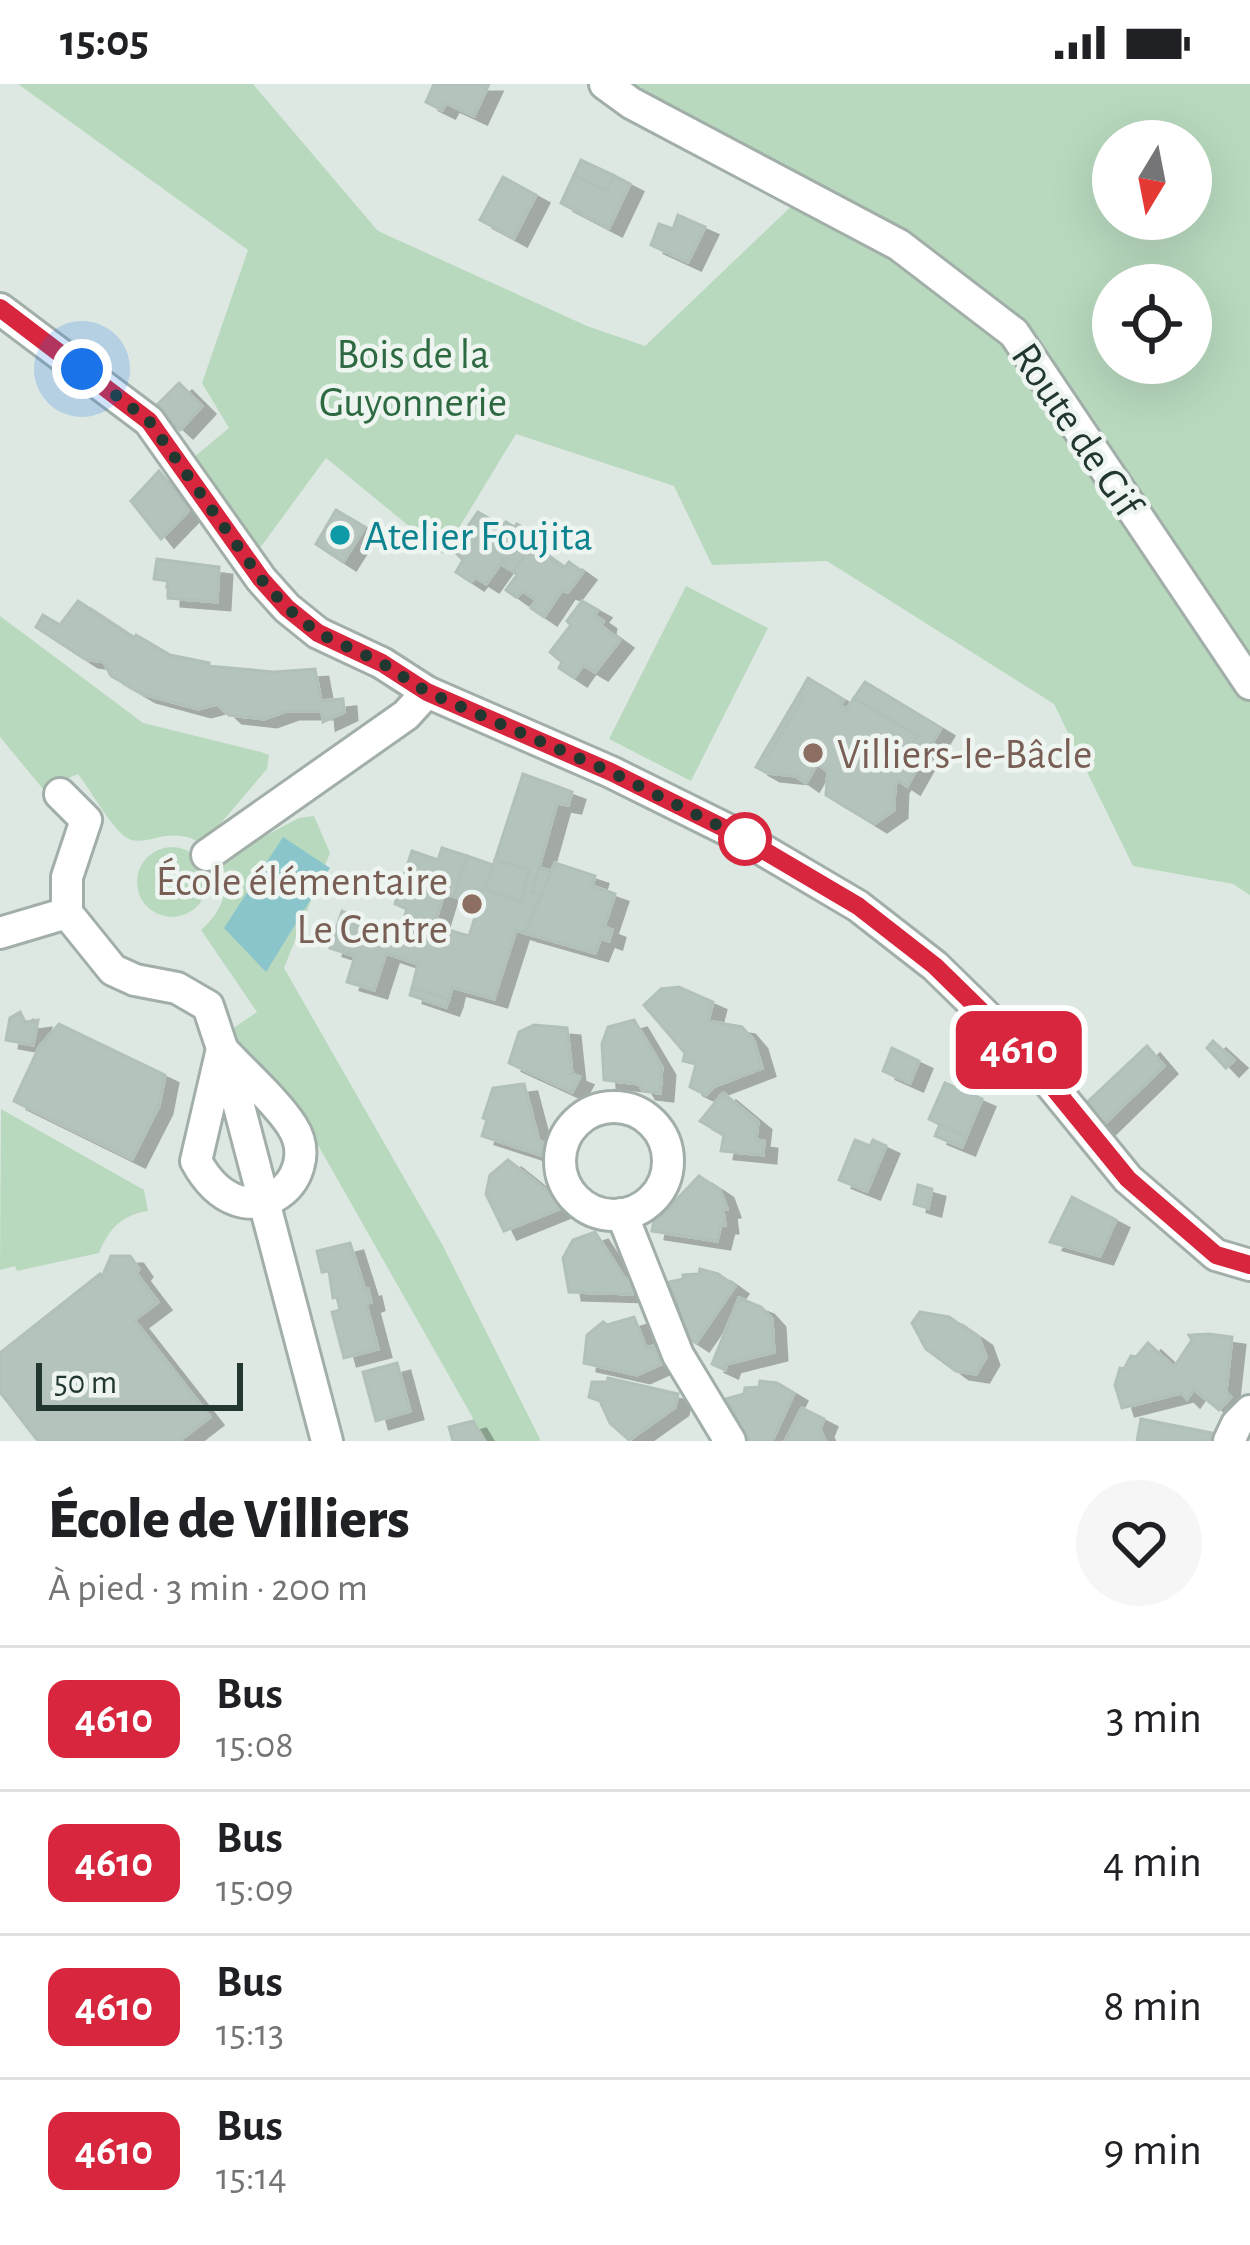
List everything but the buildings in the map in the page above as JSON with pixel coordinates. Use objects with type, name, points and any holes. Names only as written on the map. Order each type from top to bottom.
[{"type":"street","name":"Route de Gif","points":[[604,84],[650,114],[899,244],[1014,333],[1250,684]]},
{"type":"street","points":[[0,308],[149,421],[261,579],[318,633],[382,663],[427,692],[697,814],[858,906],[935,966],[980,1010],[1039,1070],[1128,1179],[1216,1255],[1250,1265]]},
{"type":"street","points":[[207,856],[406,715],[427,692]]},
{"type":"street","points":[[60,794],[86,820],[67,877],[67,913],[113,970],[135,980],[177,988],[208,1006],[327,1441]]},
{"type":"street","points":[[0,933],[67,913]]},
{"type":"street","points":[[222,1049],[293,1126],[300,1146],[292,1183],[278,1196],[261,1202],[248,1204],[228,1197],[208,1183],[196,1161],[222,1049]]},
{"type":"street","points":[[622,1214],[678,1355],[730,1441]]},
{"type":"street","points":[[1228,1441],[1250,1411]]},
{"type":"green space","name":"Bois de la Guyonnerie","points":[[18,84],[253,84],[378,231],[587,326],[645,346],[802,196],[605,84],[1250,84],[1250,895],[1233,884],[1133,866],[1054,704],[827,561],[712,565],[674,486],[516,434],[443,554],[326,458],[257,552],[194,457],[229,428],[202,383],[248,250]]},
{"type":"green space","points":[[686,586],[768,628],[691,781],[609,739]]},
{"type":"green space","points":[[0,616],[143,723],[261,752],[269,755],[267,769],[203,844],[179,836],[127,838],[78,774],[43,789],[0,737]]},
{"type":"green space","points":[[314,816],[330,853],[284,968],[442,1244],[541,1441],[486,1441],[310,1131],[228,1032],[257,1012],[201,930],[223,898],[221,859],[299,818]]},
{"type":"green space","points":[[172,847],[197,857],[207,882],[197,907],[172,917],[147,907],[137,882],[147,857]]},
{"type":"green space","points":[[1,1109],[144,1190],[148,1211],[117,1224],[99,1253],[17,1271],[15,1266],[0,1270]]},
{"type":"water","points":[[283,837],[330,868],[266,972],[224,928]]},
{"type":"bus line","name":"4610","points":[[0,308],[149,421],[261,579],[318,633],[382,663],[427,692],[611,772],[736,834],[858,906],[935,966],[980,1010],[1039,1070],[1128,1179],[1216,1255],[1250,1265]]},
{"type":"place","name":"Atelier Foujita","points":[[340,535]]},
{"type":"place","name":"Villiers-le-Bâcle","points":[[813,753]]},
{"type":"place","name":"École élémentaire Le Centre","points":[[472,904]]},
{"type":"route","points":[[82,369],[149,421],[261,579],[318,633],[382,663],[427,692],[611,772],[745,839]]}]
